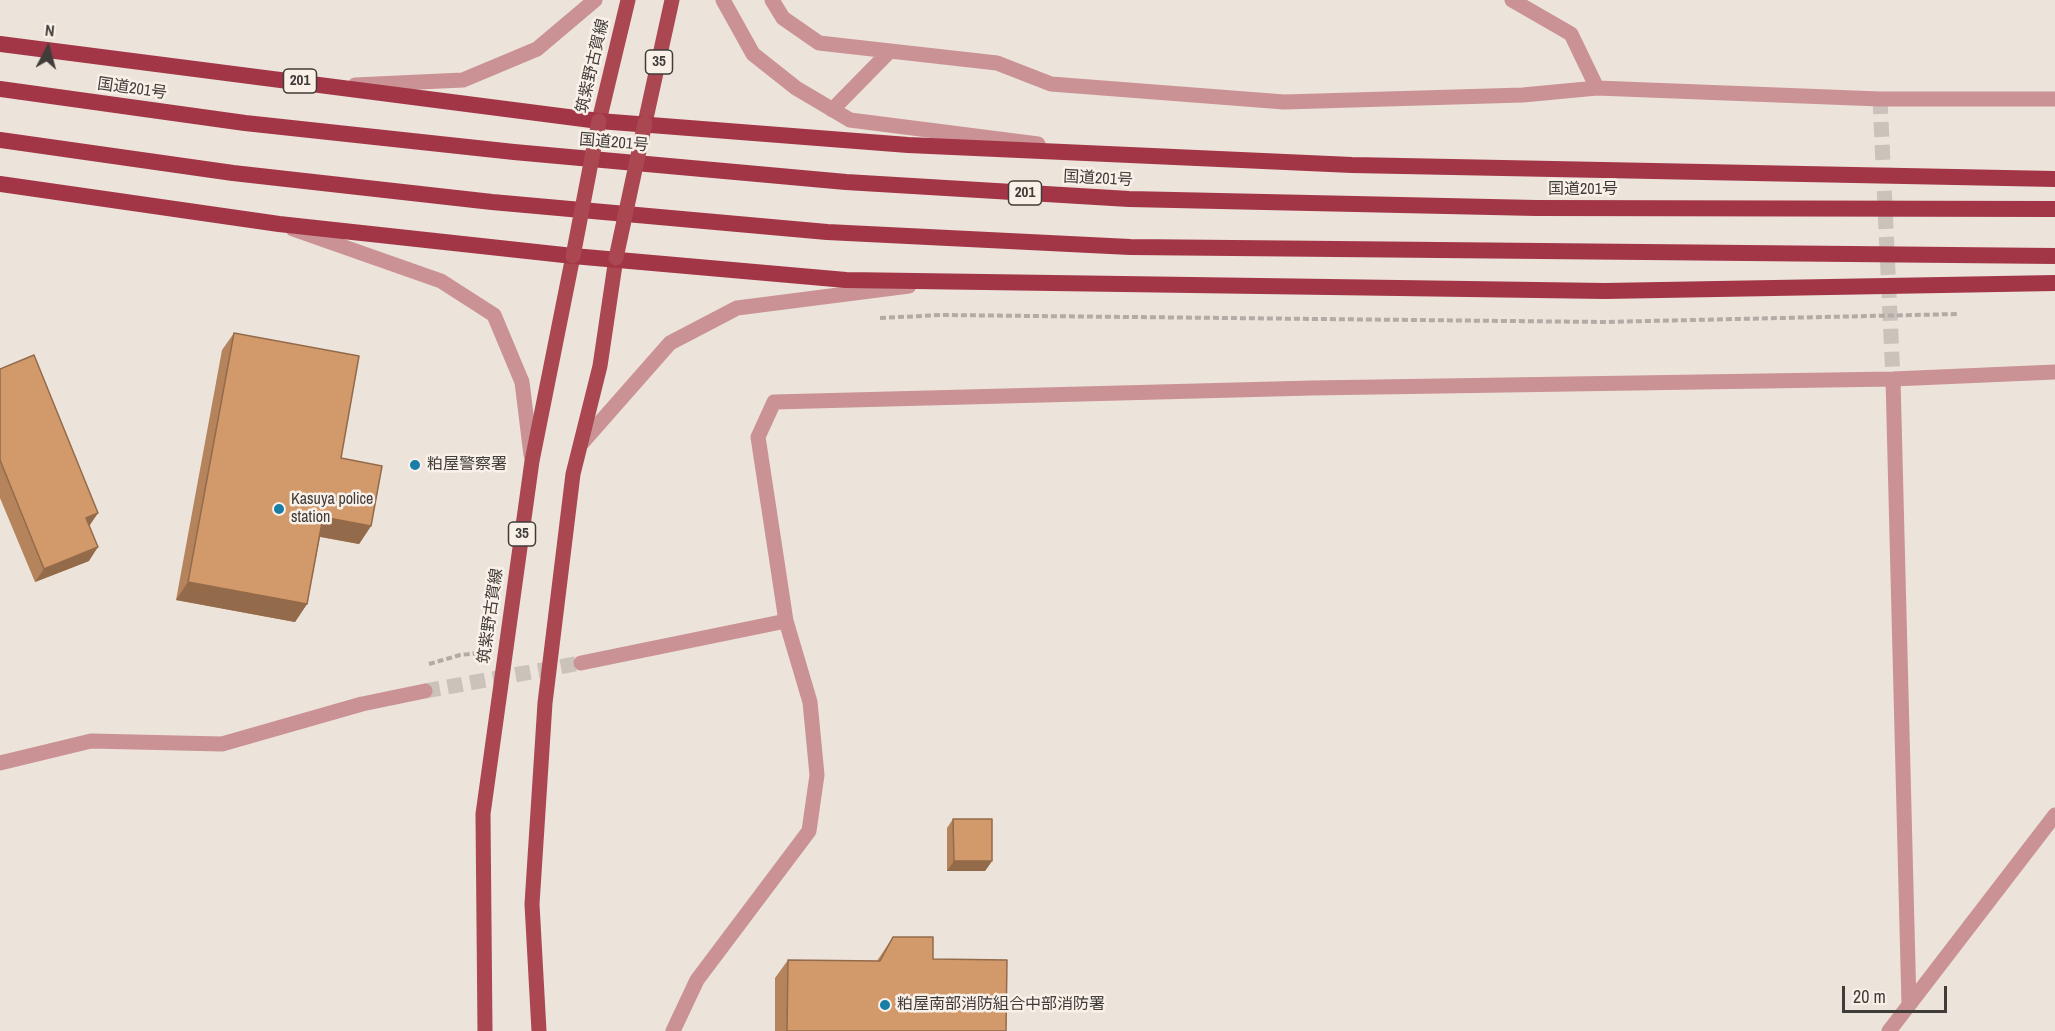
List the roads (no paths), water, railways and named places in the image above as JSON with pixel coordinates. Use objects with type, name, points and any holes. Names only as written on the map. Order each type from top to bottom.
[{"type":"highway","name":"201","points":[[0,44],[599,121],[908,145],[1203,160],[2055,179]]},
{"type":"highway","name":"国道201号","points":[[0,89],[245,123],[514,152],[846,182],[1106,198],[1536,208],[2055,209]]},
{"type":"highway","points":[[0,140],[232,173],[492,202],[826,232],[1130,247],[2055,256]]},
{"type":"highway","points":[[0,184],[279,224],[573,256],[846,280],[1605,291],[2055,283]]},
{"type":"main road","name":"筑紫野古賀線","points":[[485,1031],[483,814],[532,461],[599,121],[628,0]]},
{"type":"main road","name":"35","points":[[539,1031],[532,904],[545,703],[573,474],[600,366],[616,258],[672,0]]},
{"type":"street","points":[[337,86],[463,80],[537,49],[595,0]]},
{"type":"street","points":[[723,0],[753,54],[796,88],[850,120],[1104,152],[1203,160]]},
{"type":"street","points":[[771,0],[783,18],[819,43],[997,63],[1051,84],[1284,102],[1523,94],[1597,88],[1880,99],[2055,99]]},
{"type":"street","points":[[1512,0],[1571,34],[1597,88]]},
{"type":"street","points":[[832,110],[889,52]]},
{"type":"street","points":[[279,224],[441,281],[494,315],[522,382],[532,461]]},
{"type":"street","points":[[582,442],[670,343],[737,308],[944,281]]},
{"type":"street","points":[[673,1031],[697,980],[809,831],[817,775],[810,702],[786,621],[758,437],[774,402],[1301,388],[1893,379],[2055,372]]},
{"type":"street","points":[[1893,379],[1909,1005]]},
{"type":"street","points":[[581,663],[786,621]]},
{"type":"street","points":[[0,763],[91,741],[222,744],[362,704],[425,691]]},
{"type":"street","points":[[1889,1031],[2055,815]]},
{"type":"tunnel","points":[[1880,99],[1893,379]]},
{"type":"tunnel","points":[[425,691],[581,663]]},
{"type":"place","name":"粕屋警察署","points":[[415,465]]},
{"type":"place","name":"Kasuya police station","points":[[279,509]]},
{"type":"place","name":"粕屋南部消防組合中部消防署","points":[[885,1005]]}]
